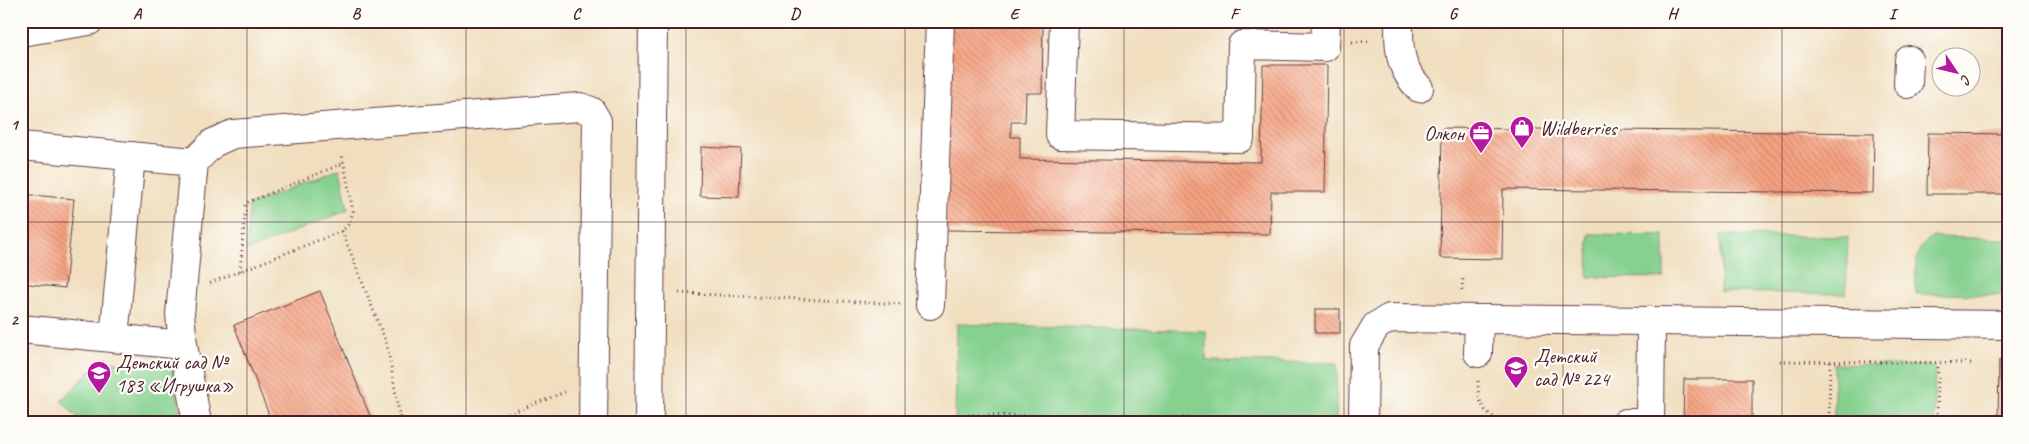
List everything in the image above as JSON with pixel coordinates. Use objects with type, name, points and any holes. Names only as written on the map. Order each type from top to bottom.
[{"type":"street","points":[[21,32],[89,21]]},
{"type":"street","points":[[649,423],[653,21]]},
{"type":"street","points":[[930,305],[940,21]]},
{"type":"street","points":[[1064,21],[1060,135],[1240,138],[1242,45],[1326,34]]},
{"type":"street","points":[[1399,37],[1401,62],[1406,72],[1419,88]]},
{"type":"street","points":[[197,423],[182,345],[182,294],[194,162],[213,144],[233,134],[580,107],[591,110],[597,121],[594,423]]},
{"type":"street","points":[[21,146],[194,162]]},
{"type":"street","points":[[114,338],[132,156]]},
{"type":"street","points":[[1363,423],[1364,346],[1376,326],[1390,318],[2008,324]]},
{"type":"street","points":[[1478,353],[1479,319]]},
{"type":"street","points":[[1650,423],[1651,321]]},
{"type":"street","points":[[21,329],[182,345]]},
{"type":"street","points":[[1626,423],[1635,423]]},
{"type":"path","points":[[1326,34],[1359,41],[1399,37]]},
{"type":"path","points":[[182,294],[342,231],[350,222],[353,211],[336,126]]},
{"type":"path","points":[[240,271],[246,203],[344,163]]},
{"type":"path","points":[[342,231],[387,345],[401,423]]},
{"type":"path","points":[[650,291],[930,305]]},
{"type":"path","points":[[1478,353],[1478,399],[1482,408],[1494,418],[1503,421],[1626,423]]},
{"type":"path","points":[[1780,361],[1972,363]]},
{"type":"path","points":[[1829,423],[1830,362]]},
{"type":"path","points":[[1937,423],[1938,363]]},
{"type":"path","points":[[485,423],[594,381]]},
{"type":"path","points":[[968,415],[1194,418]]},
{"type":"path","points":[[992,415],[992,423]]},
{"type":"green space","points":[[340,169],[348,210],[246,251],[249,205]]},
{"type":"green space","points":[[1589,234],[1664,235],[1664,278],[1588,277]]},
{"type":"green space","points":[[1721,235],[1848,237],[1846,294],[1720,292]]},
{"type":"green space","points":[[1934,237],[2008,239],[2008,295],[1916,294],[1916,261],[1918,253],[1927,241]]},
{"type":"green space","points":[[957,324],[1206,331],[1206,361],[1337,363],[1336,423],[955,423]]},
{"type":"green space","name":"Детский сад № 183 «Игрушка»","points":[[100,361],[172,365],[182,423],[83,423],[61,401]]},
{"type":"green space","points":[[1834,364],[1935,366],[1934,423],[1834,423]]},
{"type":"building","points":[[949,21],[1043,21],[1042,93],[1026,93],[1025,122],[1011,122],[1011,137],[1020,137],[1020,159],[1261,162],[1263,65],[1327,65],[1325,192],[1271,192],[1270,234],[946,230]]},
{"type":"building","points":[[1442,128],[1874,133],[1873,193],[1503,189],[1502,259],[1440,258]]},
{"type":"building","points":[[1928,133],[2008,134],[2008,194],[1927,194]]},
{"type":"building","points":[[701,147],[741,149],[739,197],[700,196]]},
{"type":"building","points":[[21,194],[74,199],[65,288],[21,283]]},
{"type":"building","points":[[320,291],[372,421],[272,423],[234,325]]},
{"type":"building","points":[[1315,309],[1340,309],[1340,333],[1315,333]]},
{"type":"building","points":[[1999,360],[2008,360],[2008,423],[1998,423]]},
{"type":"building","points":[[1684,379],[1752,379],[1752,423],[1683,423]]},
{"type":"place","name":"Wildberries","points":[[1522,149]]},
{"type":"place","name":"Олкон","points":[[1481,154]]},
{"type":"place","name":"Детский сад № 224","points":[[1516,389]]},
{"type":"place","name":"Детский сад № 183 «Игрушка»","points":[[99,394]]}]
